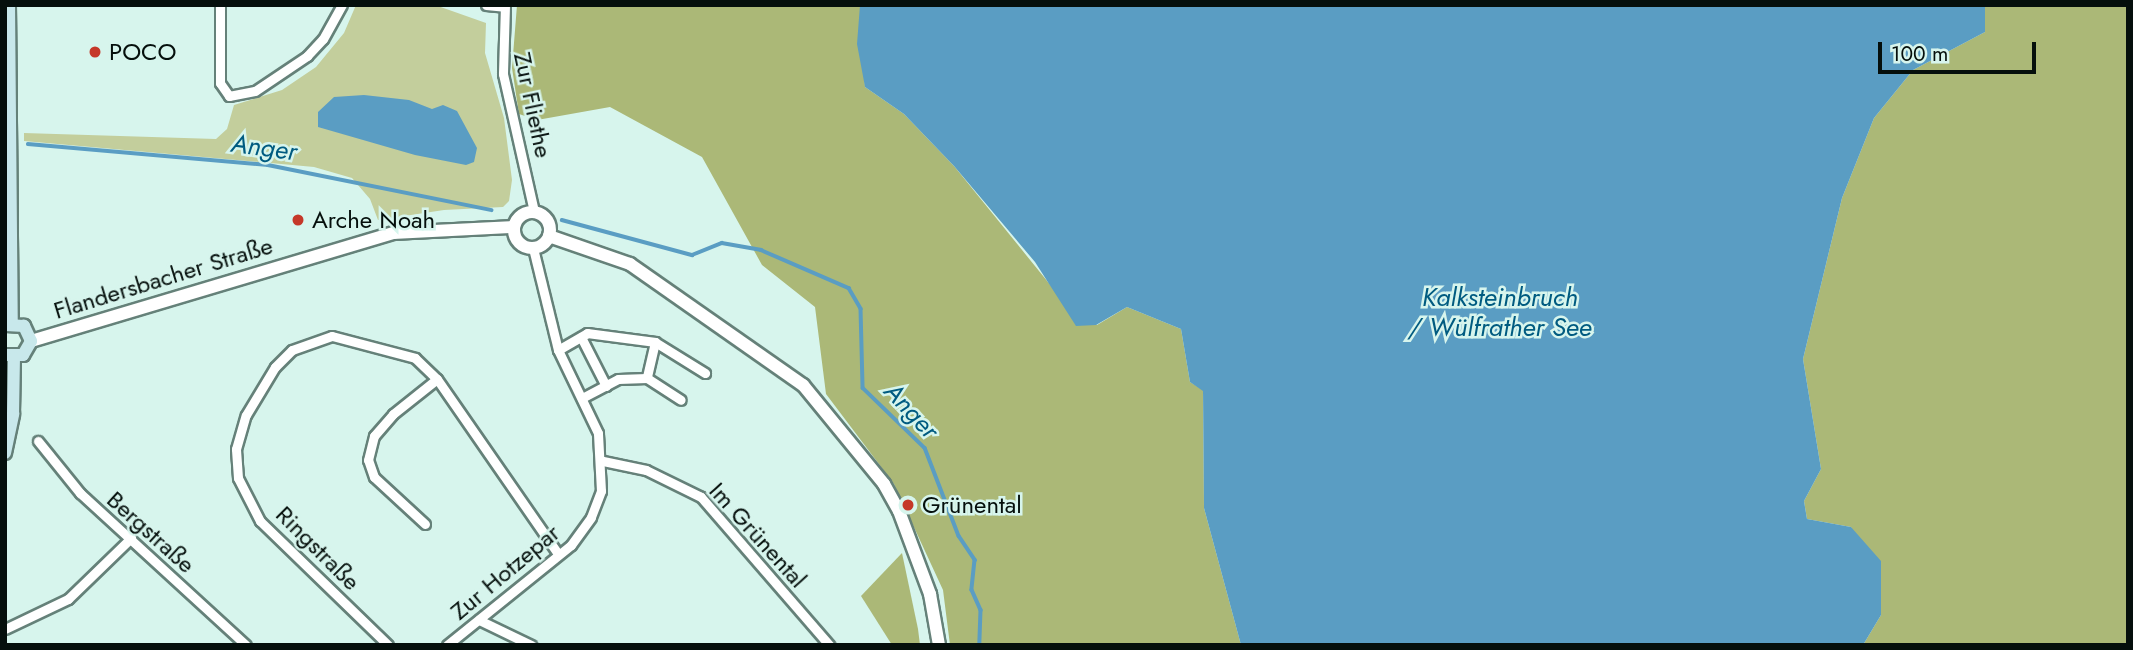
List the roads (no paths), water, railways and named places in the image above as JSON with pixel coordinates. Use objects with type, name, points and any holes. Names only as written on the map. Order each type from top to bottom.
[{"type":"main road","points":[[5,453],[13,414],[10,356],[26,353],[32,341],[24,326],[9,324],[9,5]]},
{"type":"street","points":[[220,5],[220,74],[222,90],[229,96],[255,91],[307,56],[323,39],[342,5]]},
{"type":"street","points":[[486,5],[504,6]]},
{"type":"street","name":"Zur Fliethe","points":[[504,6],[503,74],[534,212]]},
{"type":"street","points":[[534,212],[546,219],[549,236],[533,248],[518,242],[514,227],[519,218],[534,212]]},
{"type":"street","name":"Flandersbacher Straße","points":[[32,341],[394,233],[446,227],[514,227]]},
{"type":"street","points":[[549,236],[599,250],[654,278],[803,385],[884,484],[899,511],[930,594],[939,645]]},
{"type":"street","name":"Zur Hotzepar","points":[[447,645],[571,545],[591,517],[601,491],[603,461],[598,433],[558,351],[533,248]]},
{"type":"street","points":[[558,351],[581,337],[615,333],[655,342],[705,373]]},
{"type":"street","name":"Ringstraße","points":[[388,645],[260,521],[238,478],[236,449],[246,415],[275,367],[292,350],[332,336],[415,358],[437,379],[558,554]]},
{"type":"street","points":[[581,337],[606,386]]},
{"type":"street","points":[[647,379],[655,342]]},
{"type":"street","points":[[425,523],[394,499],[374,477],[368,460],[374,436],[393,414],[437,379]]},
{"type":"street","points":[[583,398],[618,379],[647,379],[681,400]]},
{"type":"street","name":"Bergstraße","points":[[38,441],[72,486],[246,645]]},
{"type":"street","name":"Im Grünental","points":[[603,461],[653,472],[701,497],[829,645]]},
{"type":"street","points":[[5,629],[68,599],[131,538]]},
{"type":"street","points":[[480,620],[531,645]]},
{"type":"water","name":"Kalksteinbruch / Wülfrather See","points":[[860,5],[1985,5],[1985,32],[1913,70],[1874,118],[1842,198],[1803,359],[1821,469],[1804,501],[1807,519],[1851,527],[1881,561],[1881,615],[1863,645],[1241,645],[1204,508],[1203,391],[1190,382],[1181,329],[1127,307],[1096,325],[1076,326],[1035,262],[954,166],[904,114],[865,87],[857,44]]},
{"type":"water","points":[[364,95],[409,100],[432,109],[443,105],[457,111],[477,148],[474,162],[466,165],[415,155],[318,127],[318,112],[334,97]]},
{"type":"waterway","name":"Anger","points":[[28,144],[268,165],[492,210]]},
{"type":"waterway","name":"Anger","points":[[562,220],[692,255],[722,243],[761,250],[849,288],[861,309],[863,388],[925,448],[959,536],[975,560],[972,590],[981,610],[980,645]]},
{"type":"place","name":"POCO","points":[[95,52]]},
{"type":"place","name":"Arche Noah","points":[[298,220]]},
{"type":"place","name":"Grünental","points":[[908,505]]}]
